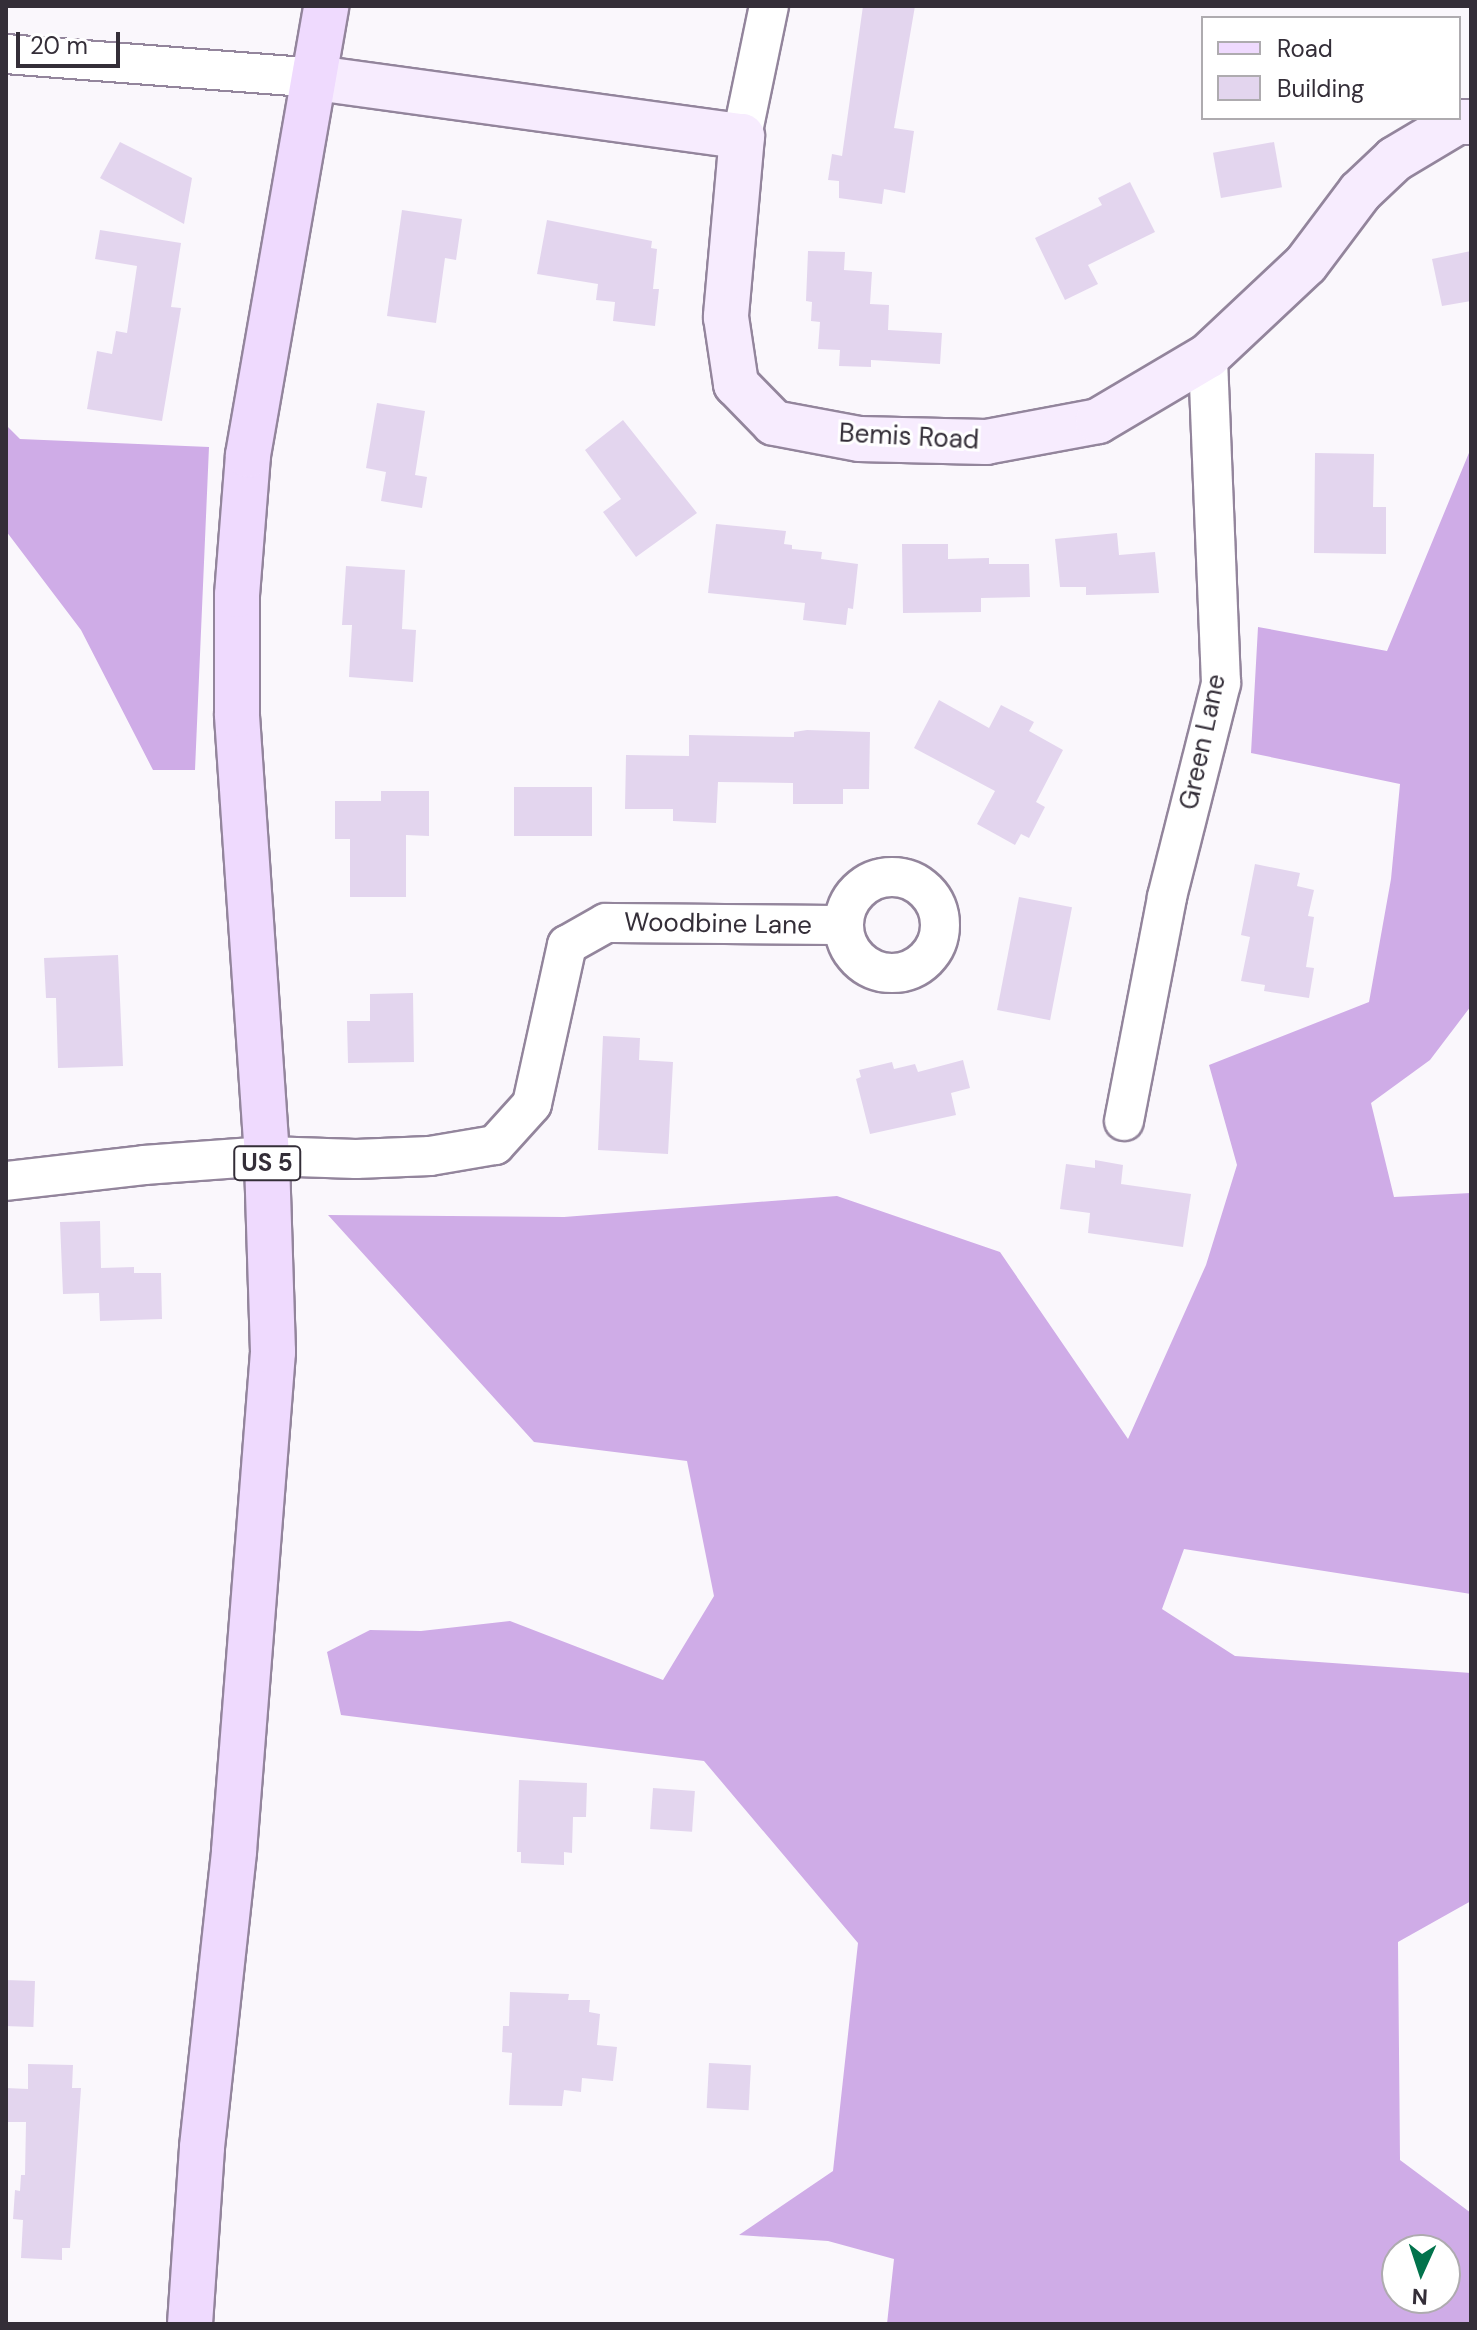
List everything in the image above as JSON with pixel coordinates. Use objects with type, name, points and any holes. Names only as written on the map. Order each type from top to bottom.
[{"type":"main road","name":"US 5","points":[[190,2324],[202,2147],[234,1851],[273,1352],[267,1156],[237,714],[237,595],[248,455],[316,78],[326,6]]},
{"type":"street","points":[[6,54],[316,78],[742,136],[769,6]]},
{"type":"street","name":"Bemis Road","points":[[742,136],[726,317],[736,384],[774,423],[859,439],[986,442],[1098,421],[1208,356],[1306,264],[1360,192],[1395,159],[1457,122],[1471,122]]},
{"type":"street","name":"Green Lane","points":[[1124,1121],[1167,897],[1221,683],[1208,356]]},
{"type":"street","name":"Woodbine Lane","points":[[6,1181],[144,1165],[267,1156],[356,1159],[430,1156],[495,1145],[532,1104],[567,945],[606,923],[843,925]]},
{"type":"shaded area","points":[[6,425],[20,439],[209,447],[195,770],[153,770],[81,630],[6,531]]},
{"type":"shaded area","points":[[1471,448],[1471,1006],[1430,1060],[1371,1103],[1394,1197],[1471,1193],[1471,1594],[1184,1549],[1162,1609],[1235,1656],[1471,1673],[1471,1901],[1398,1942],[1400,2160],[1471,2213],[1471,2324],[887,2324],[894,2259],[828,2241],[739,2235],[833,2171],[858,1943],[704,1761],[341,1715],[327,1652],[370,1630],[421,1631],[510,1621],[663,1680],[714,1596],[687,1461],[534,1442],[328,1215],[564,1217],[837,1196],[1000,1252],[1128,1439],[1206,1265],[1237,1165],[1209,1065],[1369,1002],[1391,879],[1400,784],[1251,753],[1258,627],[1387,651]]},
{"type":"building","points":[[863,6],[915,6],[894,128],[914,131],[905,193],[884,189],[882,204],[839,198],[839,181],[828,180],[832,154],[842,156]]},
{"type":"building","points":[[120,142],[192,178],[184,224],[100,178]]},
{"type":"building","points":[[1274,142],[1282,187],[1221,198],[1213,153]]},
{"type":"building","points":[[1130,182],[1155,232],[1088,265],[1098,284],[1065,300],[1035,238],[1102,205],[1098,198]]},
{"type":"building","points":[[402,210],[462,219],[456,260],[445,258],[436,323],[387,316]]},
{"type":"building","points":[[547,220],[652,241],[651,248],[657,249],[653,289],[659,289],[655,326],[613,321],[615,302],[596,300],[598,284],[537,274]]},
{"type":"building","points":[[100,230],[181,243],[171,307],[181,308],[162,421],[87,409],[97,351],[112,354],[116,331],[127,333],[137,266],[95,259]]},
{"type":"building","points":[[808,251],[845,252],[844,270],[872,272],[870,304],[889,305],[888,330],[942,333],[940,364],[871,360],[871,367],[839,366],[840,350],[818,349],[820,322],[811,321],[812,302],[806,301]]},
{"type":"building","points":[[1471,251],[1471,301],[1442,306],[1432,259]]},
{"type":"building","points":[[377,403],[425,411],[415,475],[427,477],[422,508],[381,501],[386,472],[366,468]]},
{"type":"building","points":[[623,420],[697,513],[636,557],[603,512],[621,499],[585,450]]},
{"type":"building","points":[[1315,453],[1374,454],[1373,507],[1386,507],[1386,554],[1314,553]]},
{"type":"building","points":[[716,524],[786,531],[784,544],[792,545],[792,549],[822,552],[821,559],[858,564],[853,609],[848,608],[846,625],[803,620],[805,603],[708,593]]},
{"type":"building","points":[[1117,533],[1119,555],[1155,552],[1159,593],[1086,595],[1086,587],[1060,587],[1055,539]]},
{"type":"building","points":[[902,544],[948,544],[948,559],[989,558],[989,564],[1029,564],[1030,597],[981,598],[981,612],[903,613]]},
{"type":"building","points":[[346,566],[405,570],[402,629],[416,630],[413,682],[349,677],[352,625],[342,625]]},
{"type":"building","points":[[939,700],[989,728],[1001,705],[1034,722],[1029,731],[1063,750],[1036,802],[1045,807],[1029,838],[1021,834],[1015,845],[977,824],[995,791],[914,748]]},
{"type":"building","points":[[794,732],[870,732],[869,789],[843,789],[843,804],[793,804],[793,783],[718,782],[716,823],[673,821],[673,809],[625,809],[626,755],[689,756],[689,735],[794,737]]},
{"type":"building","points":[[514,787],[592,787],[592,836],[514,836]]},
{"type":"building","points":[[381,791],[429,791],[429,836],[406,835],[406,897],[350,897],[350,839],[335,839],[335,801],[381,801]]},
{"type":"building","points":[[1255,864],[1300,873],[1297,886],[1314,890],[1308,916],[1314,917],[1306,967],[1314,968],[1309,998],[1264,991],[1265,985],[1241,981],[1250,937],[1241,935]]},
{"type":"building","points":[[1019,897],[1072,907],[1050,1020],[997,1010]]},
{"type":"building","points":[[118,955],[123,1066],[58,1068],[56,998],[46,998],[44,958]]},
{"type":"building","points":[[413,993],[414,1062],[348,1063],[347,1021],[370,1021],[370,994]]},
{"type":"building","points":[[603,1036],[640,1038],[639,1060],[673,1062],[668,1154],[598,1150]]},
{"type":"building","points":[[963,1060],[970,1088],[951,1093],[956,1115],[870,1134],[856,1079],[861,1077],[859,1070],[892,1062],[894,1069],[915,1064],[918,1072]]},
{"type":"building","points":[[1095,1160],[1123,1165],[1121,1184],[1191,1194],[1183,1247],[1088,1233],[1090,1213],[1060,1209],[1066,1164],[1095,1168]]},
{"type":"building","points":[[100,1221],[101,1268],[134,1267],[134,1273],[161,1273],[162,1319],[100,1321],[99,1293],[63,1294],[60,1222]]},
{"type":"building","points":[[519,1780],[587,1783],[586,1817],[573,1817],[572,1853],[564,1852],[564,1865],[521,1863],[521,1852],[517,1852]]},
{"type":"building","points":[[653,1788],[695,1791],[692,1832],[650,1829]]},
{"type":"building","points":[[6,1980],[35,1981],[33,2027],[6,2026]]},
{"type":"building","points":[[510,1992],[569,1994],[568,2000],[590,2000],[589,2012],[600,2014],[597,2045],[617,2047],[613,2081],[582,2078],[581,2092],[564,2090],[562,2106],[509,2105],[512,2053],[502,2052],[503,2026],[509,2026]]},
{"type":"building","points":[[709,2063],[751,2065],[749,2110],[707,2108]]},
{"type":"building","points":[[28,2064],[73,2065],[72,2088],[81,2088],[70,2248],[62,2248],[62,2260],[21,2258],[23,2220],[13,2219],[15,2190],[20,2191],[21,2175],[25,2175],[26,2122],[6,2122],[6,2088],[28,2089]]}]
